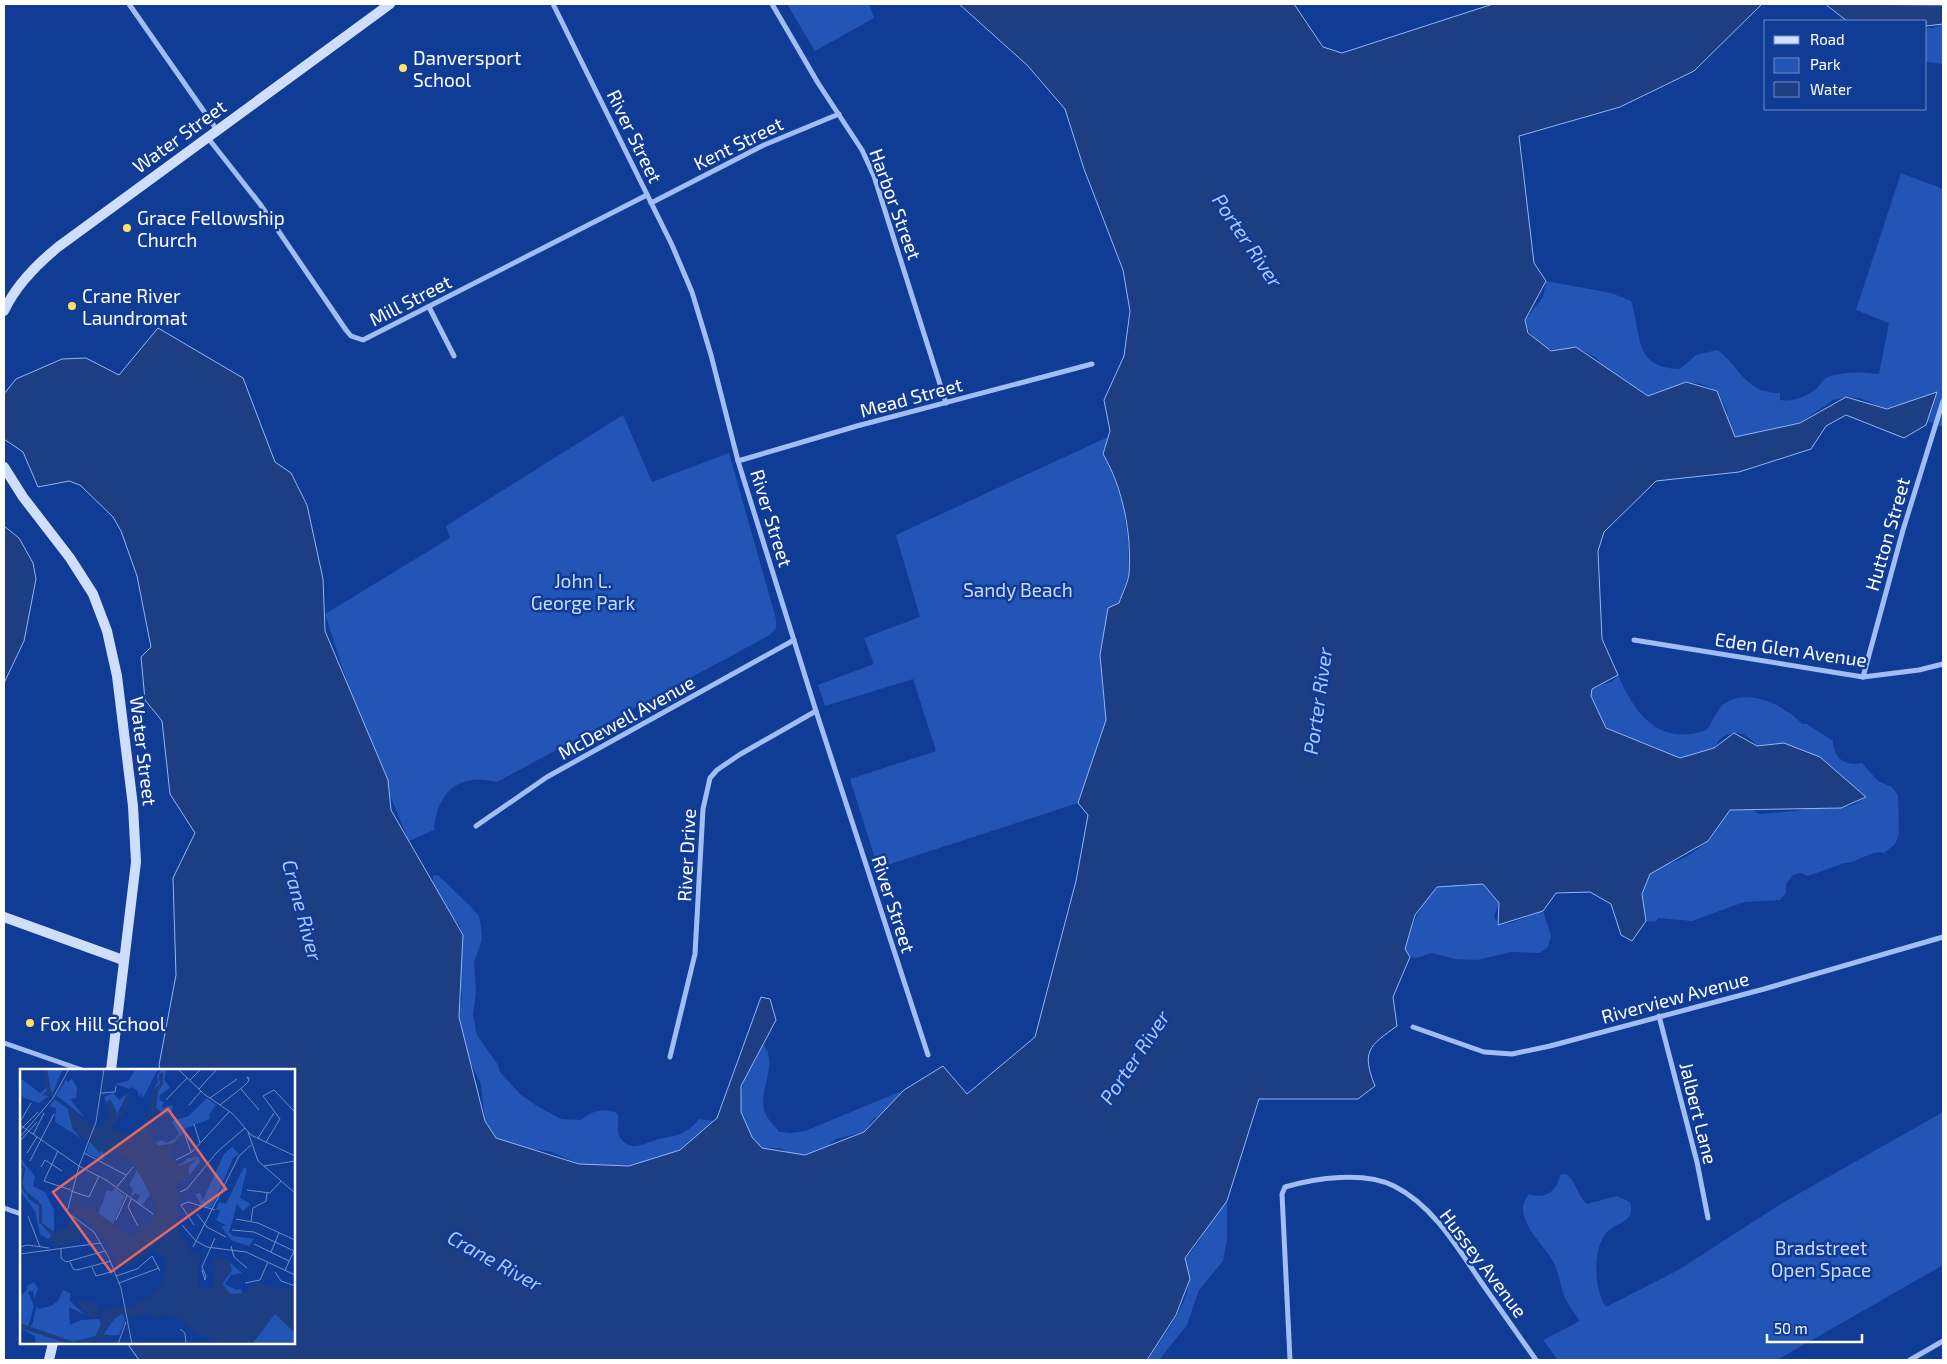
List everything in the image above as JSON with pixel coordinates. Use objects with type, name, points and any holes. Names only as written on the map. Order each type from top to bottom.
[{"type":"main road","name":"Water Street","points":[[4,311],[22,282],[44,258],[390,4]]},
{"type":"main road","name":"Water Street","points":[[4,467],[22,497],[82,576],[100,613],[113,653],[136,833],[135,886],[123,960],[110,1069]]},
{"type":"main road","points":[[4,917],[123,960]]},
{"type":"main road","points":[[49,1360],[53,1344]]},
{"type":"street","points":[[129,4],[217,130]]},
{"type":"street","name":"River Street","points":[[553,4],[651,203],[692,292],[711,355],[738,461],[816,711],[928,1055]]},
{"type":"street","name":"Harbor Street","points":[[772,4],[862,150],[874,176],[946,403]]},
{"type":"street","name":"Kent Street","points":[[651,203],[764,145],[839,114]]},
{"type":"street","name":"Mill Street","points":[[207,137],[260,204],[351,336],[367,339],[647,195]]},
{"type":"street","points":[[429,308],[454,356]]},
{"type":"street","name":"Mead Street","points":[[738,461],[1092,364]]},
{"type":"street","name":"Hutton Street","points":[[1863,677],[1903,530],[1943,401]]},
{"type":"street","name":"McDewell Avenue","points":[[476,826],[548,777],[794,640]]},
{"type":"street","name":"Eden Glen Avenue","points":[[1634,640],[1863,677],[1919,670],[1943,664]]},
{"type":"street","name":"River Drive","points":[[670,1057],[696,954],[703,808],[710,778],[717,770],[739,755],[816,711]]},
{"type":"street","name":"Riverview Avenue","points":[[1413,1027],[1484,1052],[1512,1054],[1550,1046],[1764,989],[1943,936]]},
{"type":"street","name":"Jalbert Lane","points":[[1659,1016],[1696,1162],[1708,1218]]},
{"type":"street","points":[[4,1044],[79,1069]]},
{"type":"street","name":"Hussey Avenue","points":[[1290,1360],[1282,1194],[1285,1188],[1313,1178],[1367,1180],[1393,1186],[1420,1203],[1443,1229],[1536,1360]]},
{"type":"street","points":[[4,1208],[20,1214]]},
{"type":"street","points":[[1910,1360],[1943,1341]]},
{"type":"green space","points":[[787,4],[869,4],[874,18],[815,51]]},
{"type":"green space","points":[[1943,24],[1943,64],[1927,62],[1927,28]]},
{"type":"green space","points":[[1901,173],[1943,189],[1943,427],[1895,408],[1887,409],[1860,398],[1846,397],[1833,400],[1800,423],[1735,437],[1728,422],[1727,410],[1717,391],[1701,384],[1686,382],[1671,387],[1661,395],[1648,396],[1610,371],[1595,357],[1576,347],[1559,351],[1544,346],[1538,342],[1528,328],[1525,320],[1543,297],[1546,281],[1611,293],[1631,301],[1642,347],[1646,355],[1654,362],[1665,367],[1680,369],[1696,355],[1717,350],[1725,356],[1750,384],[1768,392],[1780,393],[1780,400],[1790,400],[1804,396],[1817,388],[1826,378],[1834,375],[1853,372],[1879,374],[1889,323],[1856,310]]},
{"type":"green space","name":"John L. George Park","points":[[623,415],[652,482],[729,453],[776,619],[776,628],[770,635],[497,782],[471,780],[452,788],[445,795],[440,805],[434,830],[409,841],[362,728],[325,614],[450,538],[446,526]]},
{"type":"green space","name":"Sandy Beach","points":[[1108,437],[1103,454],[1110,467],[1123,504],[1128,540],[1129,575],[1101,655],[1106,720],[1078,803],[878,868],[850,779],[936,751],[913,679],[825,706],[818,685],[874,664],[864,638],[920,617],[896,535]]},
{"type":"green space","points":[[1618,675],[1632,702],[1641,714],[1651,724],[1675,734],[1690,734],[1707,730],[1722,706],[1734,699],[1744,697],[1755,698],[1777,705],[1802,724],[1807,724],[1833,741],[1835,752],[1842,760],[1851,764],[1862,763],[1878,781],[1892,787],[1898,795],[1899,834],[1895,844],[1884,853],[1874,853],[1808,876],[1800,873],[1793,875],[1786,884],[1786,893],[1780,900],[1744,902],[1692,921],[1658,918],[1655,922],[1646,921],[1642,899],[1648,876],[1651,872],[1659,867],[1678,861],[1695,851],[1711,838],[1727,813],[1733,808],[1747,808],[1759,814],[1795,811],[1821,806],[1841,808],[1854,805],[1866,797],[1784,743],[1757,746],[1745,735],[1735,733],[1720,739],[1714,749],[1707,753],[1680,758],[1622,737],[1599,718],[1593,705],[1591,689],[1613,681]]},
{"type":"green space","points":[[438,875],[479,916],[482,939],[474,963],[476,992],[473,1015],[477,1035],[498,1065],[500,1072],[520,1094],[561,1119],[581,1120],[593,1112],[603,1110],[617,1113],[619,1136],[631,1146],[638,1146],[676,1135],[693,1126],[699,1119],[714,1121],[680,1150],[639,1164],[624,1166],[579,1164],[552,1152],[512,1146],[496,1138],[485,1121],[481,1084],[465,1051],[464,1035],[459,1017],[462,995],[460,982],[463,935],[459,924],[443,909],[433,886],[433,876]]},
{"type":"green space","points":[[1448,881],[1483,884],[1499,903],[1494,916],[1498,925],[1511,923],[1543,911],[1551,936],[1548,947],[1540,953],[1511,952],[1477,960],[1455,959],[1432,953],[1416,958],[1410,957],[1405,949],[1420,910],[1431,894]]},
{"type":"green space","points":[[763,1044],[769,1060],[763,1100],[764,1109],[768,1118],[779,1132],[805,1131],[904,1090],[888,1114],[874,1118],[864,1132],[836,1139],[827,1147],[811,1155],[789,1153],[780,1148],[762,1148],[744,1123],[740,1111],[740,1099],[746,1074],[758,1047]]},
{"type":"green space","name":"Bradstreet Open Space","points":[[1943,1112],[1943,1265],[1777,1360],[1558,1360],[1543,1340],[1580,1321],[1565,1298],[1553,1261],[1530,1229],[1523,1211],[1524,1202],[1529,1194],[1540,1196],[1549,1193],[1556,1186],[1560,1175],[1566,1174],[1570,1177],[1587,1204],[1617,1196],[1630,1202],[1631,1209],[1628,1218],[1607,1232],[1599,1248],[1596,1270],[1597,1280],[1602,1300],[1606,1307],[1680,1269],[1784,1202]]},
{"type":"green space","points":[[1227,1201],[1227,1239],[1223,1261],[1199,1290],[1187,1325],[1159,1360],[1148,1360],[1173,1322],[1184,1301],[1189,1278],[1185,1258],[1197,1245],[1215,1214]]},
{"type":"water","points":[[959,4],[1294,4],[1323,47],[1342,53],[1493,4],[1762,4],[1694,71],[1620,107],[1519,136],[1534,263],[1546,281],[1525,320],[1528,333],[1551,351],[1576,347],[1648,396],[1686,382],[1717,391],[1735,437],[1800,423],[1846,397],[1887,409],[1937,392],[1926,425],[1904,438],[1846,415],[1826,426],[1811,449],[1739,472],[1656,481],[1604,532],[1598,551],[1602,639],[1618,675],[1592,689],[1591,696],[1606,728],[1680,758],[1714,748],[1734,733],[1757,746],[1784,743],[1820,757],[1866,797],[1841,808],[1730,810],[1708,841],[1650,874],[1642,894],[1646,921],[1632,941],[1621,935],[1611,904],[1590,892],[1556,893],[1543,911],[1498,925],[1499,903],[1483,884],[1437,887],[1415,915],[1405,949],[1410,957],[1393,997],[1397,1026],[1380,1039],[1370,1050],[1368,1057],[1369,1065],[1375,1086],[1358,1099],[1259,1099],[1227,1201],[1185,1258],[1190,1279],[1176,1315],[1147,1360],[139,1360],[128,1344],[295,1344],[295,1069],[160,1069],[176,975],[173,878],[195,833],[170,794],[162,721],[145,700],[141,657],[151,647],[137,576],[121,531],[113,517],[80,485],[69,481],[38,487],[23,452],[4,439],[4,394],[16,379],[62,359],[86,358],[119,375],[158,328],[243,378],[275,462],[291,473],[307,505],[323,579],[325,631],[388,780],[391,810],[463,935],[459,1017],[485,1121],[496,1138],[579,1164],[629,1166],[680,1150],[717,1118],[761,997],[770,999],[776,1020],[741,1086],[741,1112],[752,1137],[762,1148],[805,1155],[864,1132],[904,1090],[943,1066],[967,1094],[1035,1037],[1076,881],[1088,815],[1078,803],[1106,720],[1100,655],[1108,608],[1119,603],[1129,574],[1129,543],[1125,512],[1116,481],[1103,454],[1110,431],[1104,400],[1124,356],[1130,311],[1123,270],[1084,169],[1065,109],[1027,65]]},
{"type":"water","points":[[1825,4],[1943,5],[1943,24],[1927,26],[1927,20],[1846,20]]},
{"type":"water","points":[[4,526],[19,538],[33,563],[36,579],[24,641],[4,683]]},
{"type":"place","name":"Danversport School","points":[[403,68]]},
{"type":"place","name":"Grace Fellowship Church","points":[[127,228]]},
{"type":"place","name":"Crane River Laundromat","points":[[72,306]]},
{"type":"place","name":"Fox Hill School","points":[[30,1023]]},
{"type":"water label","name":"Porter River","points":[[1248,240]]},
{"type":"water label","name":"Porter River","points":[[1317,701]]},
{"type":"water label","name":"Crane River","points":[[303,910]]},
{"type":"water label","name":"Porter River","points":[[1134,1057]]},
{"type":"water label","name":"Crane River","points":[[495,1260]]}]
